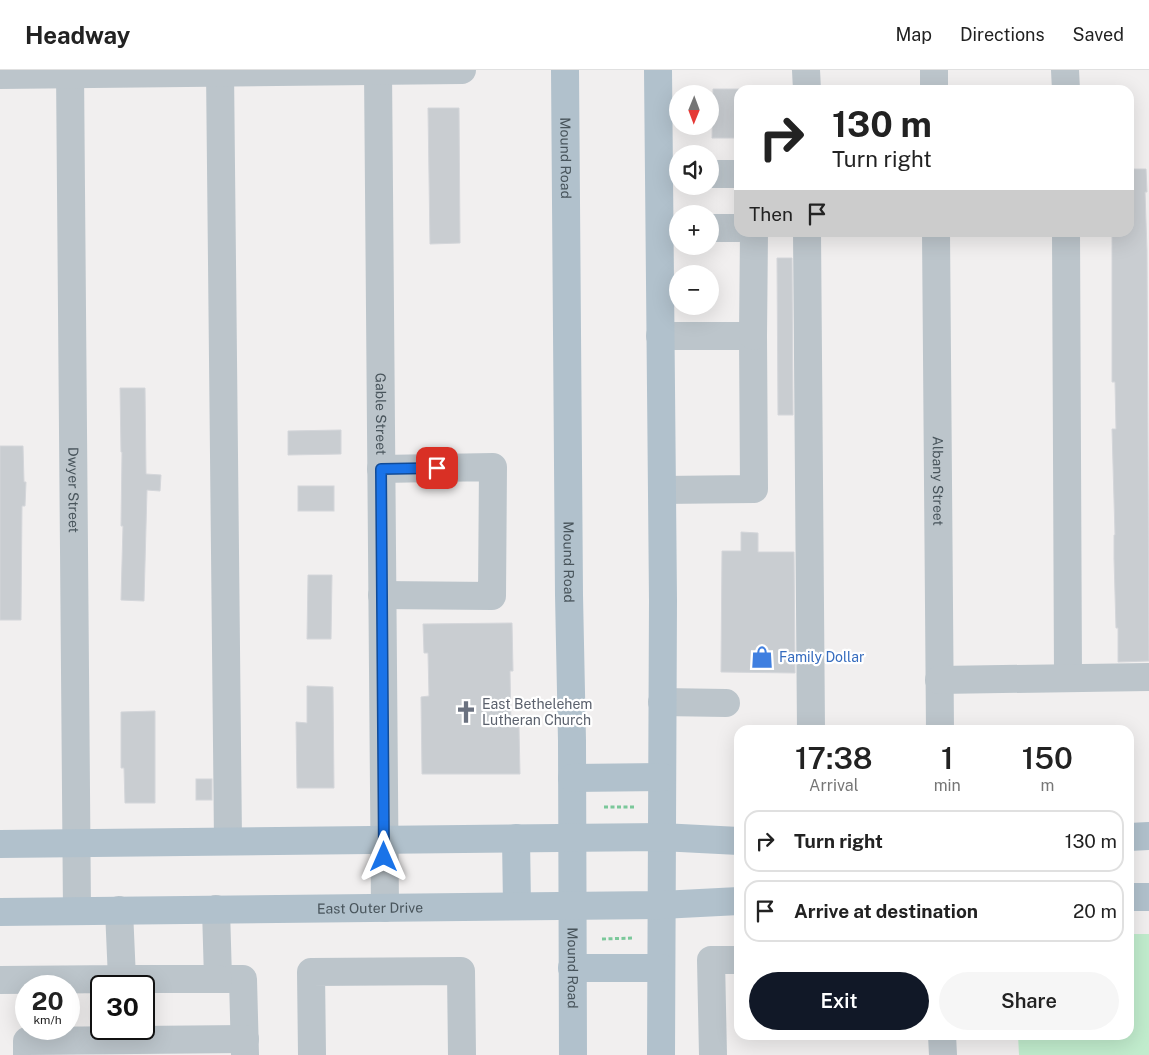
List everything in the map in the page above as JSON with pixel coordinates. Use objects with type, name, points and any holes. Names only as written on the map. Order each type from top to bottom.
[{"type":"main road","name":"Mound Road","points":[[565,70],[573,1055]]},
{"type":"main road","points":[[658,70],[668,174],[668,229],[660,336],[662,490],[661,1055]]},
{"type":"main road","points":[[572,778],[662,777]]},
{"type":"main road","points":[[1134,836],[1149,836]]},
{"type":"main road","points":[[0,844],[662,837],[734,841]]},
{"type":"main road","points":[[516,838],[517,906]]},
{"type":"main road","points":[[1134,897],[1149,897]]},
{"type":"main road","name":"East Outer Drive","points":[[0,912],[661,905],[734,901]]},
{"type":"main road","points":[[572,968],[661,968]]},
{"type":"street","name":"Gable Street","points":[[378,70],[385,908]]},
{"type":"street","points":[[0,75],[70,72],[462,70]]},
{"type":"street","points":[[806,70],[806,85]]},
{"type":"street","points":[[934,70],[934,85]]},
{"type":"street","points":[[1065,70],[1066,85]]},
{"type":"street","points":[[220,71],[228,841]]},
{"type":"street","name":"Dwyer Street","points":[[70,72],[77,911]]},
{"type":"street","points":[[719,174],[734,174]]},
{"type":"street","points":[[719,228],[734,228]]},
{"type":"street","points":[[662,490],[754,489],[754,237]]},
{"type":"street","points":[[807,237],[807,713]]},
{"type":"street","name":"Albany Street","points":[[936,237],[940,725]]},
{"type":"street","points":[[1066,237],[1068,678]]},
{"type":"street","points":[[660,336],[753,336]]},
{"type":"street","points":[[381,469],[493,467],[492,596],[382,596]]},
{"type":"street","points":[[939,680],[1149,677]]},
{"type":"street","points":[[662,702],[726,703]]},
{"type":"street","points":[[216,909],[218,979]]},
{"type":"street","points":[[120,910],[122,975]]},
{"type":"street","points":[[713,1055],[711,960],[734,960]]},
{"type":"street","points":[[312,1055],[311,972],[461,971],[462,1055]]},
{"type":"street","points":[[27,1055],[27,1041],[81,1047],[245,1047],[243,979],[155,980]]},
{"type":"street","points":[[0,980],[90,980]]},
{"type":"street","points":[[942,1040],[943,1055]]},
{"type":"path","points":[[604,807],[636,806]]},
{"type":"path","points":[[602,939],[634,938]]},
{"type":"green space","points":[[1134,934],[1149,934],[1149,1055],[1019,1055],[1018,1040],[1134,1040]]},
{"type":"building","points":[[719,89],[734,89],[734,138],[712,138],[712,135],[719,135]]},
{"type":"building","points":[[428,108],[459,108],[460,243],[430,244]]},
{"type":"building","points":[[1134,169],[1146,169],[1149,661],[1118,662],[1112,429],[1116,429],[1115,382],[1112,382],[1112,237],[1134,237]]},
{"type":"building","points":[[777,258],[792,258],[793,415],[778,415]]},
{"type":"building","points":[[120,388],[145,388],[146,474],[161,475],[160,491],[147,490],[144,601],[121,600],[123,526],[121,526],[122,452]]},
{"type":"building","points":[[341,430],[341,454],[288,455],[288,431]]},
{"type":"building","points":[[0,446],[23,446],[24,482],[26,482],[25,506],[22,506],[21,620],[0,620]]},
{"type":"building","points":[[298,486],[334,486],[334,511],[298,511]]},
{"type":"building","points":[[741,532],[758,533],[758,552],[794,552],[795,673],[721,672],[722,551],[741,551]]},
{"type":"building","points":[[308,575],[332,575],[331,639],[307,639]]},
{"type":"building","name":"East Bethelehem Lutheran Church","points":[[512,623],[513,671],[510,671],[511,727],[519,727],[520,774],[422,774],[421,697],[429,696],[428,653],[424,653],[423,624]]},
{"type":"building","points":[[307,686],[333,687],[334,788],[297,788],[296,722],[307,723]]},
{"type":"building","points":[[155,711],[155,803],[125,803],[124,768],[121,768],[121,712]]},
{"type":"building","points":[[196,779],[212,779],[212,800],[196,800]]},
{"type":"place","name":"Family Dollar","points":[[762,657]]},
{"type":"place","name":"East Bethelehem Lutheran Church","points":[[466,712]]},
{"type":"route","points":[[384,857],[381,469],[437,468]]}]
